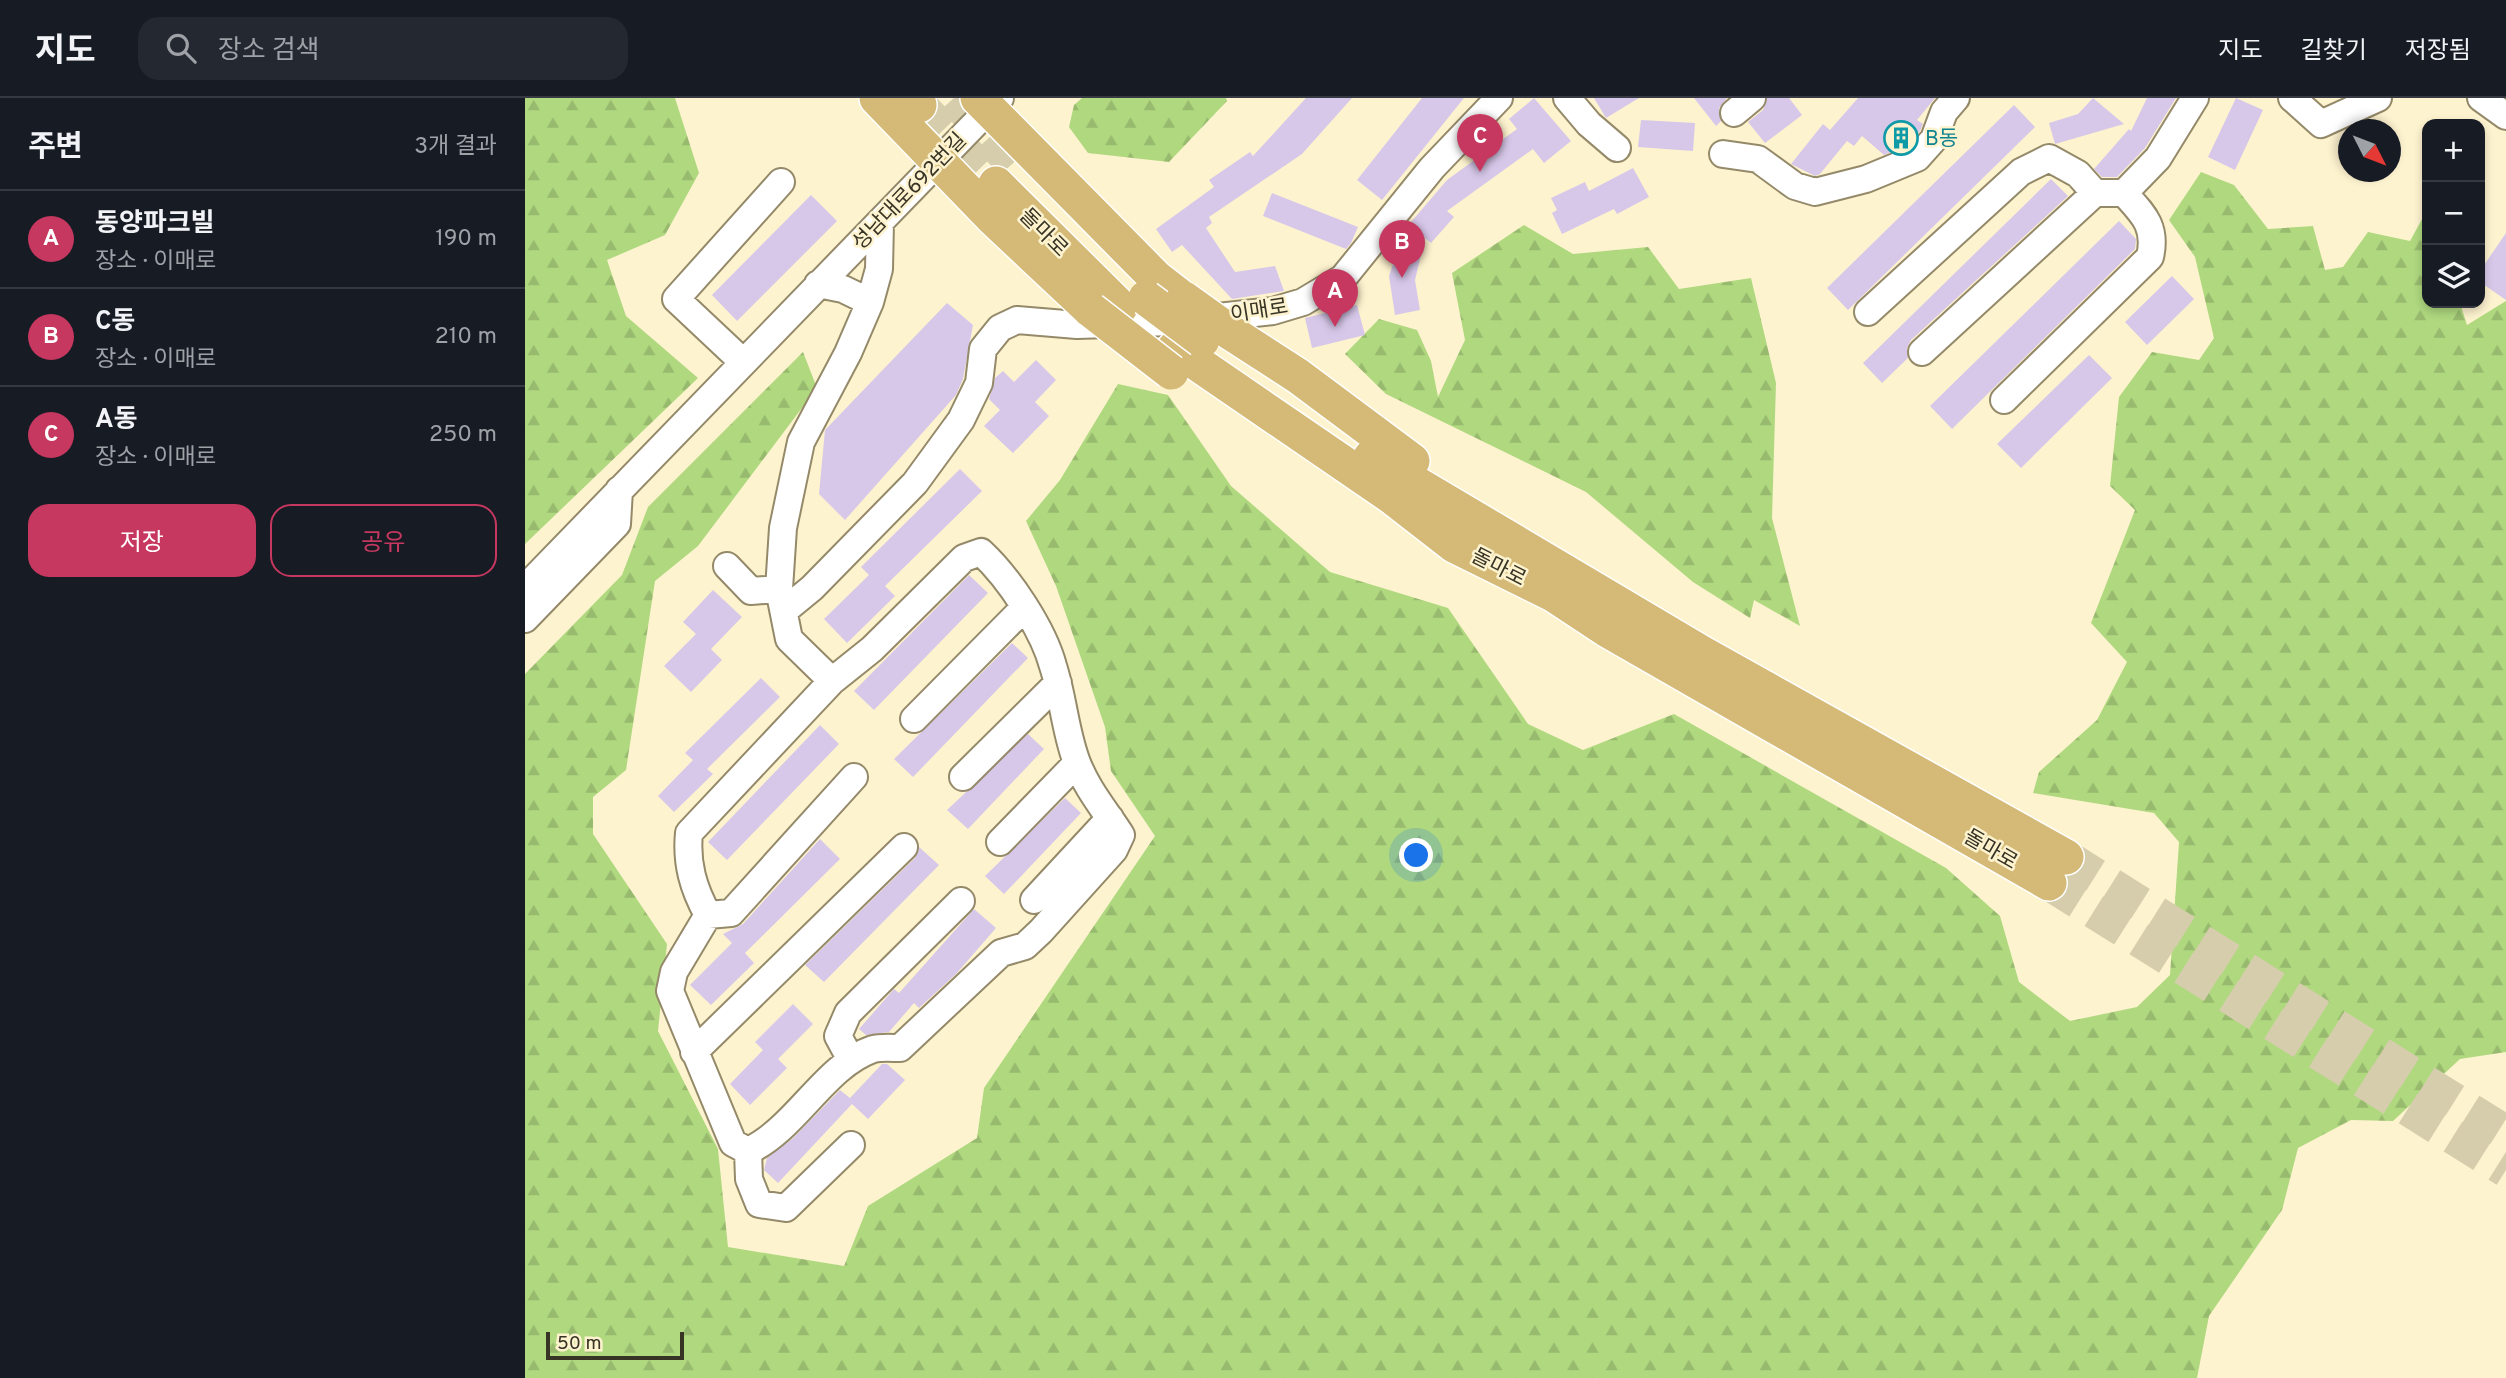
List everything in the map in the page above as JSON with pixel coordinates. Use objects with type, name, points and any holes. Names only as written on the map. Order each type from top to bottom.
[{"type":"main road","points":[[877,98],[994,219],[1134,302],[1194,348]]},
{"type":"main road","points":[[989,102],[1156,278],[1134,302]]},
{"type":"main road","name":"돌마로","points":[[1009,179],[1134,302],[1194,348],[1391,496],[1454,545],[1553,594],[1606,629],[2057,870],[1502,533],[1399,450],[1298,376],[1194,348]]},
{"type":"street","name":"이매로","points":[[782,600],[811,588],[915,483],[961,421],[979,383],[983,349],[1000,328],[1017,320],[1077,325],[1173,322],[1273,311],[1303,302],[1343,278],[1432,168],[1499,98]]},
{"type":"street","points":[[1567,98],[1589,124],[1616,148]]},
{"type":"street","points":[[1723,154],[1758,159],[1795,186],[1815,192],[1866,179],[1917,158],[1934,139],[1944,112],[1956,98]]},
{"type":"street","points":[[1922,352],[2095,193],[2124,193],[2158,158],[2195,98]]},
{"type":"street","points":[[2292,98],[2321,124],[2378,98]]},
{"type":"street","points":[[2481,98],[2506,116]]},
{"type":"street","name":"성남대로692번길","points":[[525,587],[939,162],[989,102]]},
{"type":"street","points":[[1868,312],[2021,173],[2049,158],[2078,174],[2095,193]]},
{"type":"street","points":[[743,362],[676,299],[781,182]]},
{"type":"street","points":[[2004,400],[2150,257],[2154,239],[2145,215],[2124,193]]},
{"type":"street","points":[[832,681],[789,639],[782,600],[783,528],[801,442],[848,353],[870,302],[879,268],[880,222]]},
{"type":"street","points":[[818,284],[843,289],[870,302]]},
{"type":"street","points":[[525,619],[617,524],[619,490]]},
{"type":"street","points":[[708,915],[695,892],[687,854],[689,833],[832,681],[872,649],[964,558],[981,552],[996,565],[1024,608],[1053,664],[1067,733],[1077,763],[1094,796],[1121,835],[1114,850],[1025,946],[1001,953],[972,976],[900,1048],[876,1048],[851,1060],[778,1133],[748,1151]]},
{"type":"street","points":[[727,566],[751,591],[782,600]]},
{"type":"street","points":[[914,719],[1024,608]]},
{"type":"street","points":[[963,777],[1058,683]]},
{"type":"street","points":[[1000,842],[1077,763]]},
{"type":"street","points":[[708,915],[731,913],[854,777]]},
{"type":"street","points":[[1034,900],[1110,818]]},
{"type":"street","points":[[694,1052],[904,847]]},
{"type":"street","points":[[851,1060],[838,1036],[848,1013],[961,901]]},
{"type":"street","points":[[708,915],[674,972],[670,991],[733,1143],[748,1151]]},
{"type":"street","points":[[748,1151],[749,1179],[759,1204],[786,1208],[851,1145]]},
{"type":"green space","points":[[525,98],[675,98],[699,173],[665,235],[607,260],[626,316],[698,378],[525,544]]},
{"type":"green space","points":[[1082,98],[1226,98],[1227,101],[1169,162],[1088,153],[1069,127],[1074,105]]},
{"type":"green space","points":[[2201,172],[2234,185],[2268,229],[2313,226],[2325,270],[2343,267],[2368,232],[2410,241],[2422,219],[2422,308],[2462,308],[2467,325],[2506,301],[2506,1052],[2460,1059],[2393,1121],[2351,1120],[2298,1148],[2282,1210],[2209,1316],[2197,1378],[525,1378],[525,674],[622,575],[648,507],[803,352],[817,388],[698,546],[655,581],[626,770],[593,797],[593,834],[667,944],[658,1031],[718,1149],[728,1247],[844,1266],[868,1206],[977,1138],[984,1088],[1155,836],[1111,771],[1105,727],[1056,586],[1026,521],[1060,480],[1118,384],[1168,395],[1231,486],[1330,572],[1448,608],[1528,724],[1583,750],[1674,714],[1946,868],[2000,916],[2019,982],[2070,1021],[2137,1007],[2170,975],[2179,842],[2154,813],[2033,793],[2039,772],[2097,720],[2127,662],[2091,623],[2135,510],[2110,486],[2119,397],[2152,352],[2199,360],[2214,338],[2195,257],[2169,220]]},
{"type":"green space","points":[[1524,225],[1573,254],[1648,247],[1679,289],[1751,278],[1776,383],[1772,518],[1800,626],[1754,600],[1750,618],[1693,582],[1586,492],[1386,394],[1345,354],[1379,319],[1417,330],[1431,361],[1438,397],[1465,340],[1452,273]]},
{"type":"building","points":[[1306,98],[1352,98],[1302,154],[1209,217],[1212,223],[1206,228],[1235,272],[1275,266],[1284,291],[1232,299],[1182,245],[1172,252],[1156,229],[1214,187],[1209,180],[1250,152],[1253,156]]},
{"type":"building","points":[[1422,98],[1464,98],[1382,200],[1357,180]]},
{"type":"building","points":[[1534,98],[1571,141],[1544,163],[1533,149],[1447,211],[1454,217],[1431,243],[1425,238],[1415,280],[1420,310],[1395,315],[1389,276],[1405,229],[1447,180],[1517,129],[1509,119]]},
{"type":"building","points":[[1594,98],[1639,98],[1606,118]]},
{"type":"building","points":[[1694,98],[1727,98],[1719,108],[1721,121],[1716,126]]},
{"type":"building","points":[[1767,98],[1789,98],[1802,115],[1765,143],[1748,122],[1763,110]]},
{"type":"building","points":[[1858,98],[1935,98],[1917,120],[1923,124],[1908,145],[1884,155],[1862,136],[1854,146],[1847,141],[1820,174],[1815,176],[1791,164],[1823,124],[1830,130]]},
{"type":"building","points":[[2093,98],[2124,124],[2055,144],[2049,123],[2078,114]]},
{"type":"building","points":[[2147,98],[2176,98],[2145,148],[2117,177],[2102,177],[2094,169],[2129,129],[2131,131]]},
{"type":"building","points":[[2236,98],[2263,110],[2235,170],[2208,157]]},
{"type":"building","points":[[2014,105],[2035,127],[1848,310],[1827,288]]},
{"type":"building","points":[[1641,120],[1695,123],[1693,151],[1638,147]]},
{"type":"building","points":[[1633,168],[1649,197],[1617,214],[1614,209],[1562,234],[1552,213],[1557,210],[1551,198],[1585,182],[1589,191]]},
{"type":"building","points":[[2051,179],[2068,196],[1911,340],[1907,348],[1908,358],[1882,383],[1863,363]]},
{"type":"building","points":[[1272,193],[1358,227],[1351,243],[1346,249],[1263,216]]},
{"type":"building","points":[[811,195],[837,221],[737,321],[712,295]]},
{"type":"building","points":[[2119,221],[2136,239],[2135,249],[1952,429],[1930,406]]},
{"type":"building","points":[[2506,233],[2506,300],[2485,285],[2485,264]]},
{"type":"building","points":[[2172,276],[2194,299],[2147,345],[2125,322]]},
{"type":"building","points":[[947,303],[973,325],[963,379],[956,395],[845,520],[819,494],[825,430]]},
{"type":"building","points":[[1357,305],[1365,335],[1312,348],[1305,318]]},
{"type":"building","points":[[2089,355],[2112,378],[2021,468],[1997,444]]},
{"type":"building","points":[[1036,360],[1056,380],[1035,402],[1049,416],[1013,453],[984,426],[1000,410],[989,399],[995,378],[1003,371],[1014,382]]},
{"type":"building","points":[[960,469],[982,491],[885,586],[895,596],[847,643],[824,619],[869,575],[861,567]]},
{"type":"building","points":[[969,575],[988,593],[874,710],[854,691]]},
{"type":"building","points":[[713,590],[742,617],[711,649],[722,660],[691,692],[664,666],[696,634],[683,622]]},
{"type":"building","points":[[1012,643],[1028,658],[913,777],[894,759]]},
{"type":"building","points":[[761,678],[780,697],[707,769],[713,774],[674,812],[658,796],[693,760],[685,753]]},
{"type":"building","points":[[820,725],[839,744],[727,860],[708,842]]},
{"type":"building","points":[[1028,734],[1044,749],[968,829],[947,810]]},
{"type":"building","points":[[1065,798],[1081,813],[1004,894],[985,876]]},
{"type":"building","points":[[820,839],[840,859],[745,953],[754,963],[711,1005],[690,985],[732,943],[723,934],[743,924]]},
{"type":"building","points":[[919,847],[939,865],[824,982],[805,965],[915,858]]},
{"type":"building","points":[[974,909],[996,928],[956,974],[919,1008],[914,1003],[889,1032],[866,1035],[859,1029],[894,989],[899,993]]},
{"type":"building","points":[[793,1004],[813,1024],[778,1059],[787,1068],[750,1105],[730,1084],[763,1050],[755,1042]]},
{"type":"building","points":[[882,1064],[887,1064],[905,1080],[868,1119],[852,1104],[778,1183],[764,1170],[767,1158],[792,1139],[840,1090],[850,1098]]},
{"type":"tunnel","points":[[954,98],[1022,174]]},
{"type":"tunnel","points":[[919,105],[996,184]]},
{"type":"tunnel","points":[[2066,857],[2506,1133]]},
{"type":"tunnel","points":[[2049,883],[2506,1170]]},
{"type":"place","name":"B동","points":[[1901,138]]},
{"type":"place","name":"A동","points":[[1480,172]]},
{"type":"place","name":"C동","points":[[1402,278]]},
{"type":"place","name":"동양파크빌","points":[[1335,327]]}]
